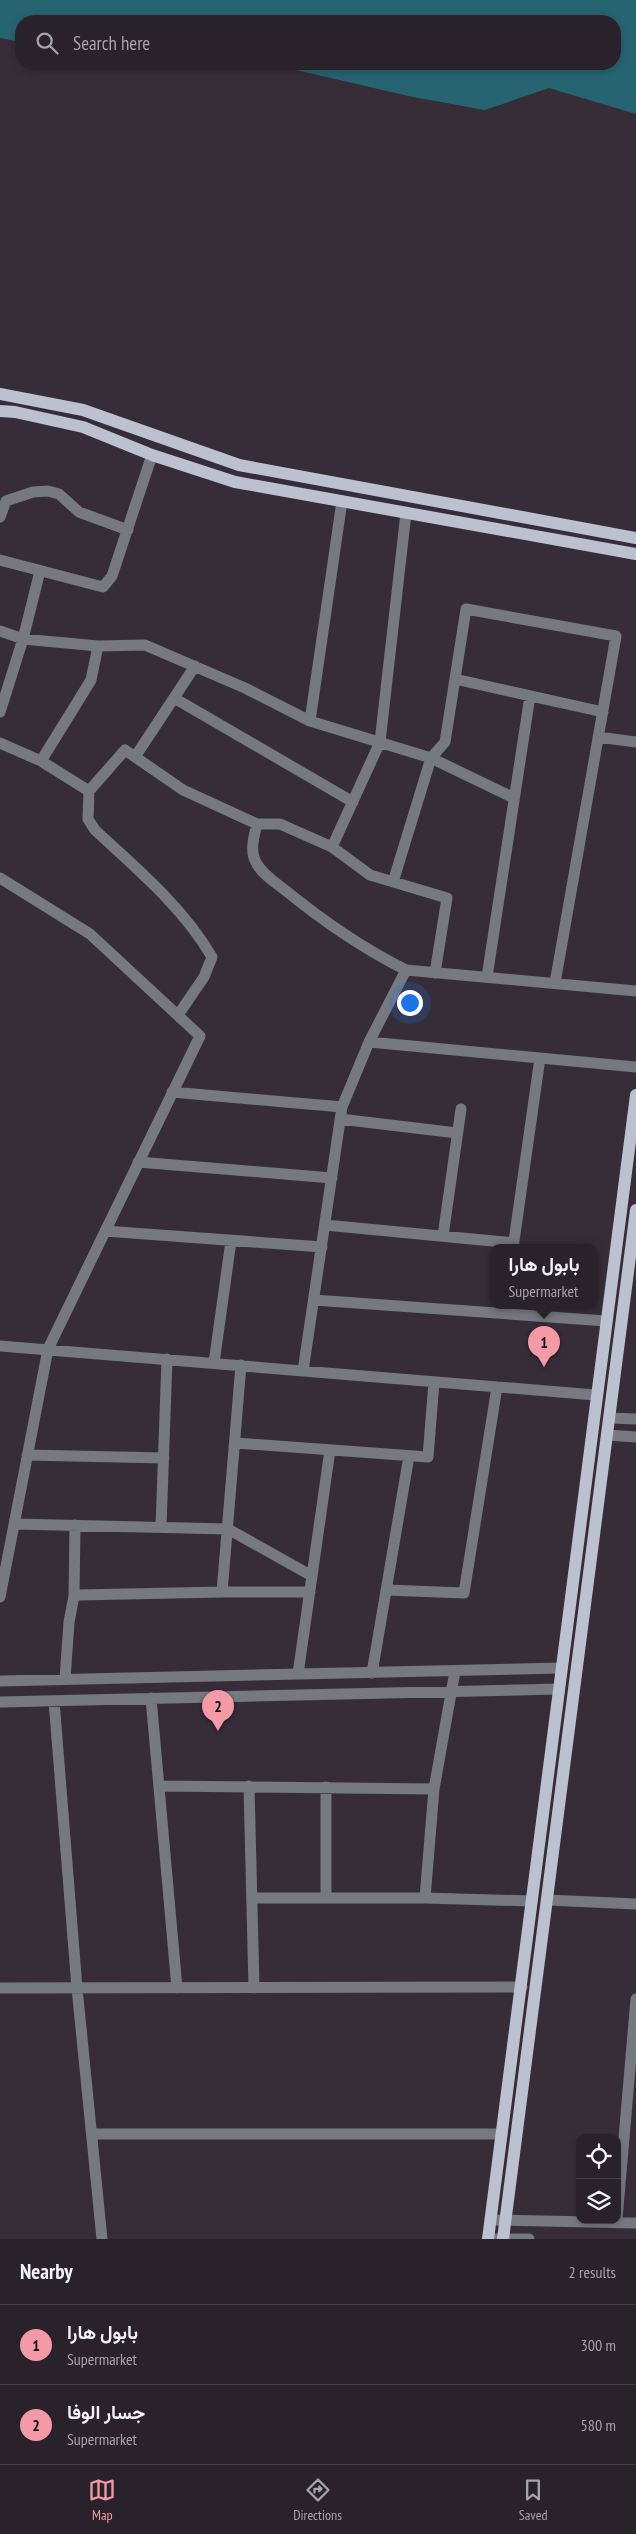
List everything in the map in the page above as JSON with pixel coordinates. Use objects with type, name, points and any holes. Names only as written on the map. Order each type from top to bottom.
[{"type":"main road","points":[[0,394],[83,410],[239,465],[636,538]]},
{"type":"main road","points":[[0,412],[15,412],[83,427],[152,455],[235,482],[636,554]]},
{"type":"main road","points":[[488,2239],[636,1095]]},
{"type":"main road","points":[[503,2239],[636,1210]]},
{"type":"street","points":[[0,560],[103,586],[112,576],[152,455]]},
{"type":"street","points":[[0,517],[6,501],[33,492],[48,492],[59,494],[79,512],[128,530]]},
{"type":"street","points":[[310,721],[342,501]]},
{"type":"street","points":[[332,847],[380,742],[406,513]]},
{"type":"street","points":[[0,712],[23,639],[40,571]]},
{"type":"street","points":[[393,882],[431,758],[445,742],[466,609],[616,636],[555,983]]},
{"type":"street","points":[[0,631],[23,639],[98,646],[145,645],[245,688],[310,721],[431,758],[514,798]]},
{"type":"street","points":[[41,761],[91,680],[98,646]]},
{"type":"street","points":[[135,757],[195,666]]},
{"type":"street","points":[[455,679],[603,712]]},
{"type":"street","points":[[486,977],[530,696]]},
{"type":"street","points":[[174,698],[353,802]]},
{"type":"street","points":[[598,737],[636,742]]},
{"type":"street","points":[[0,744],[41,761],[89,791]]},
{"type":"street","points":[[178,1015],[204,977],[212,957],[204,942],[163,894],[95,830],[88,819],[89,791],[125,750],[183,790],[257,824],[280,824],[332,847],[370,875],[447,898],[435,972]]},
{"type":"street","points":[[257,824],[252,844],[256,863],[263,872],[300,902],[367,951],[406,970],[636,991]]},
{"type":"street","points":[[0,878],[90,934],[200,1036],[48,1349],[0,1597]]},
{"type":"street","points":[[303,1371],[342,1107],[369,1042],[406,970]]},
{"type":"street","points":[[369,1042],[636,1067]]},
{"type":"street","points":[[514,1244],[540,1058]]},
{"type":"street","points":[[172,1092],[342,1107]]},
{"type":"street","points":[[443,1236],[461,1109]]},
{"type":"street","points":[[340,1119],[457,1133]]},
{"type":"street","points":[[138,1162],[332,1178]]},
{"type":"street","points":[[325,1225],[443,1236],[500,1244]]},
{"type":"street","points":[[105,1232],[322,1247]]},
{"type":"street","points":[[214,1363],[232,1241]]},
{"type":"street","points":[[314,1300],[504,1310],[606,1321]]},
{"type":"street","points":[[0,1346],[596,1395]]},
{"type":"street","points":[[161,1527],[167,1359]]},
{"type":"street","points":[[222,1592],[236,1443],[241,1365]]},
{"type":"street","points":[[236,1443],[428,1457],[434,1382]]},
{"type":"street","points":[[386,1590],[464,1593],[497,1387]]},
{"type":"street","points":[[609,1418],[636,1419]]},
{"type":"street","points":[[607,1435],[636,1437]]},
{"type":"street","points":[[298,1674],[330,1450]]},
{"type":"street","points":[[27,1455],[164,1458]]},
{"type":"street","points":[[372,1672],[408,1456]]},
{"type":"street","points":[[14,1524],[228,1528],[312,1576]]},
{"type":"street","points":[[65,1679],[69,1622],[74,1596],[75,1525]]},
{"type":"street","points":[[78,1595],[310,1592]]},
{"type":"street","points":[[0,1681],[561,1668]]},
{"type":"street","points":[[424,1898],[434,1789],[453,1691],[455,1670]]},
{"type":"street","points":[[0,1702],[559,1689]]},
{"type":"street","points":[[151,1698],[177,1988]]},
{"type":"street","points":[[54,1701],[77,1988],[102,2239]]},
{"type":"street","points":[[159,1786],[434,1789]]},
{"type":"street","points":[[248,1786],[254,1988]]},
{"type":"street","points":[[326,1787],[326,1898]]},
{"type":"street","points":[[252,1898],[424,1898],[532,1901]]},
{"type":"street","points":[[547,1900],[636,1904]]},
{"type":"street","points":[[0,1988],[522,1987]]},
{"type":"street","points":[[621,2191],[631,2116],[636,1999]]},
{"type":"street","points":[[92,2134],[502,2134]]},
{"type":"street","points":[[490,2220],[576,2221]]},
{"type":"street","points":[[621,2221],[636,2223]]},
{"type":"street","points":[[488,2239],[529,2239]]},
{"type":"water","points":[[0,0],[636,0],[636,114],[549,88],[485,110],[413,97],[296,70],[621,70],[621,15],[15,15],[15,41],[0,38]]},
{"type":"place","name":"بابول هارا","points":[[544,1367]]},
{"type":"place","name":"جسار الوفا","points":[[218,1731]]}]
